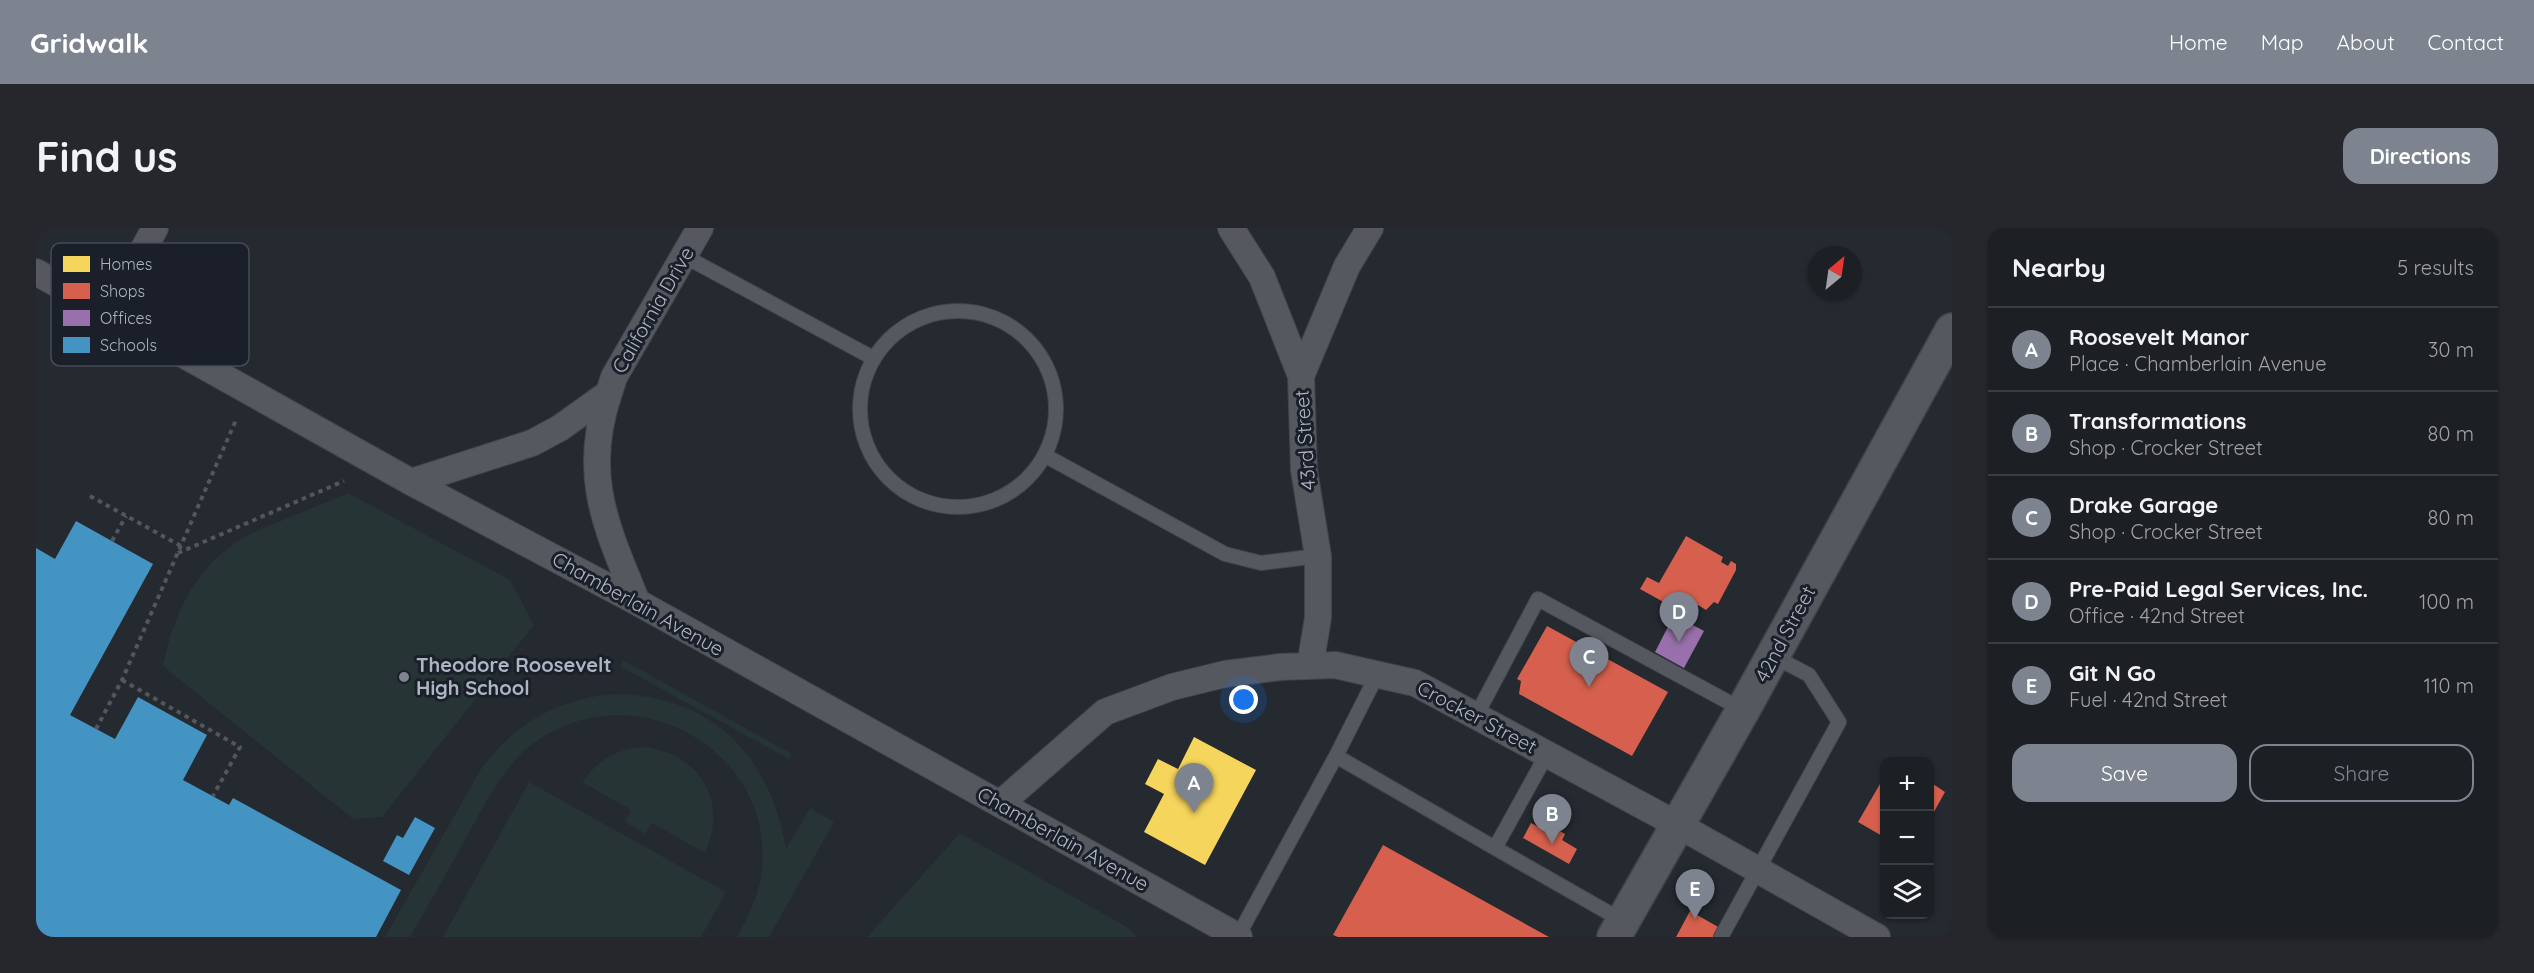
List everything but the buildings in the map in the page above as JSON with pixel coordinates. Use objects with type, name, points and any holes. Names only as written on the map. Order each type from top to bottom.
[{"type":"street","points":[[147,243],[155,228]]},
{"type":"street","name":"California Drive","points":[[636,602],[600,504],[595,462],[599,421],[614,377],[700,228]]},
{"type":"street","points":[[1231,228],[1262,277],[1301,376]]},
{"type":"street","name":"43rd Street","points":[[1310,666],[1318,618],[1318,556],[1304,470],[1301,376],[1347,266],[1370,228]]},
{"type":"street","name":"Chamberlain Avenue","points":[[36,272],[51,280]]},
{"type":"street","name":"42nd Street","points":[[1618,929],[1743,710],[1952,330]]},
{"type":"street","name":"Chamberlain Avenue","points":[[205,366],[411,482],[636,602],[1238,936]]},
{"type":"street","name":"California Drive","points":[[411,482],[532,443],[561,428],[609,393]]},
{"type":"street","name":"Crocker Street","points":[[1000,804],[1105,712],[1172,687],[1225,674],[1280,667],[1335,665],[1415,683],[1678,825],[1877,937]]},
{"type":"lane","points":[[684,256],[873,358]]},
{"type":"lane","points":[[949,311],[980,313],[1008,324],[1031,343],[1048,367],[1056,395],[1056,424],[1046,456],[1031,476],[1009,494],[990,502],[961,508],[930,503],[902,490],[879,467],[864,438],[860,406],[866,373],[873,358],[883,345],[908,324],[949,311]]},
{"type":"lane","points":[[1046,456],[1225,554],[1260,562],[1318,556]]},
{"type":"lane","points":[[1476,716],[1538,599],[1743,710]]},
{"type":"lane","points":[[1721,937],[1839,722],[1809,675],[1773,656]]},
{"type":"lane","points":[[1238,936],[1336,756],[1377,675]]},
{"type":"lane","points":[[1495,848],[1547,754]]},
{"type":"lane","points":[[1336,756],[1495,848],[1618,929]]},
{"type":"path","points":[[96,729],[123,680],[236,420]]},
{"type":"path","points":[[178,554],[344,481]]},
{"type":"path","points":[[90,496],[181,546]]},
{"type":"path","points":[[112,541],[126,516]]},
{"type":"path","points":[[123,680],[240,747],[213,796]]},
{"type":"shaded area","points":[[348,493],[510,580],[534,625],[382,817],[353,819],[163,666],[180,610],[189,593],[212,562],[226,549],[247,536]]},
{"type":"shaded area","points":[[623,660],[792,754],[789,759],[620,666]]},
{"type":"shaded area","points":[[613,694],[648,697],[679,705],[707,719],[731,737],[751,759],[766,786],[778,816],[786,849],[810,808],[834,822],[769,937],[737,937],[753,905],[762,869],[760,827],[745,789],[722,758],[691,735],[655,720],[616,715],[576,721],[538,740],[526,749],[515,760],[489,798],[410,937],[385,937],[481,769],[494,753],[538,716],[573,701]]},
{"type":"shaded area","points":[[643,747],[663,751],[680,758],[694,769],[704,782],[711,798],[713,815],[712,834],[705,853],[652,823],[645,834],[625,822],[631,810],[582,782],[608,757],[624,750]]},
{"type":"shaded area","points":[[529,782],[726,892],[701,937],[443,937]]},
{"type":"shaded area","points":[[960,833],[1127,927],[1137,937],[867,937]]},
{"type":"place","name":"Pre-Paid Legal Services, Inc.","points":[[1679,642]]},
{"type":"place","name":"Theodore Roosevelt High School","points":[[404,677]]},
{"type":"place","name":"Drake Garage","points":[[1589,687]]},
{"type":"place","name":"Roosevelt Manor","points":[[1194,813]]},
{"type":"place","name":"Transformations","points":[[1552,844]]},
{"type":"place","name":"Git N Go","points":[[1695,919]]}]
